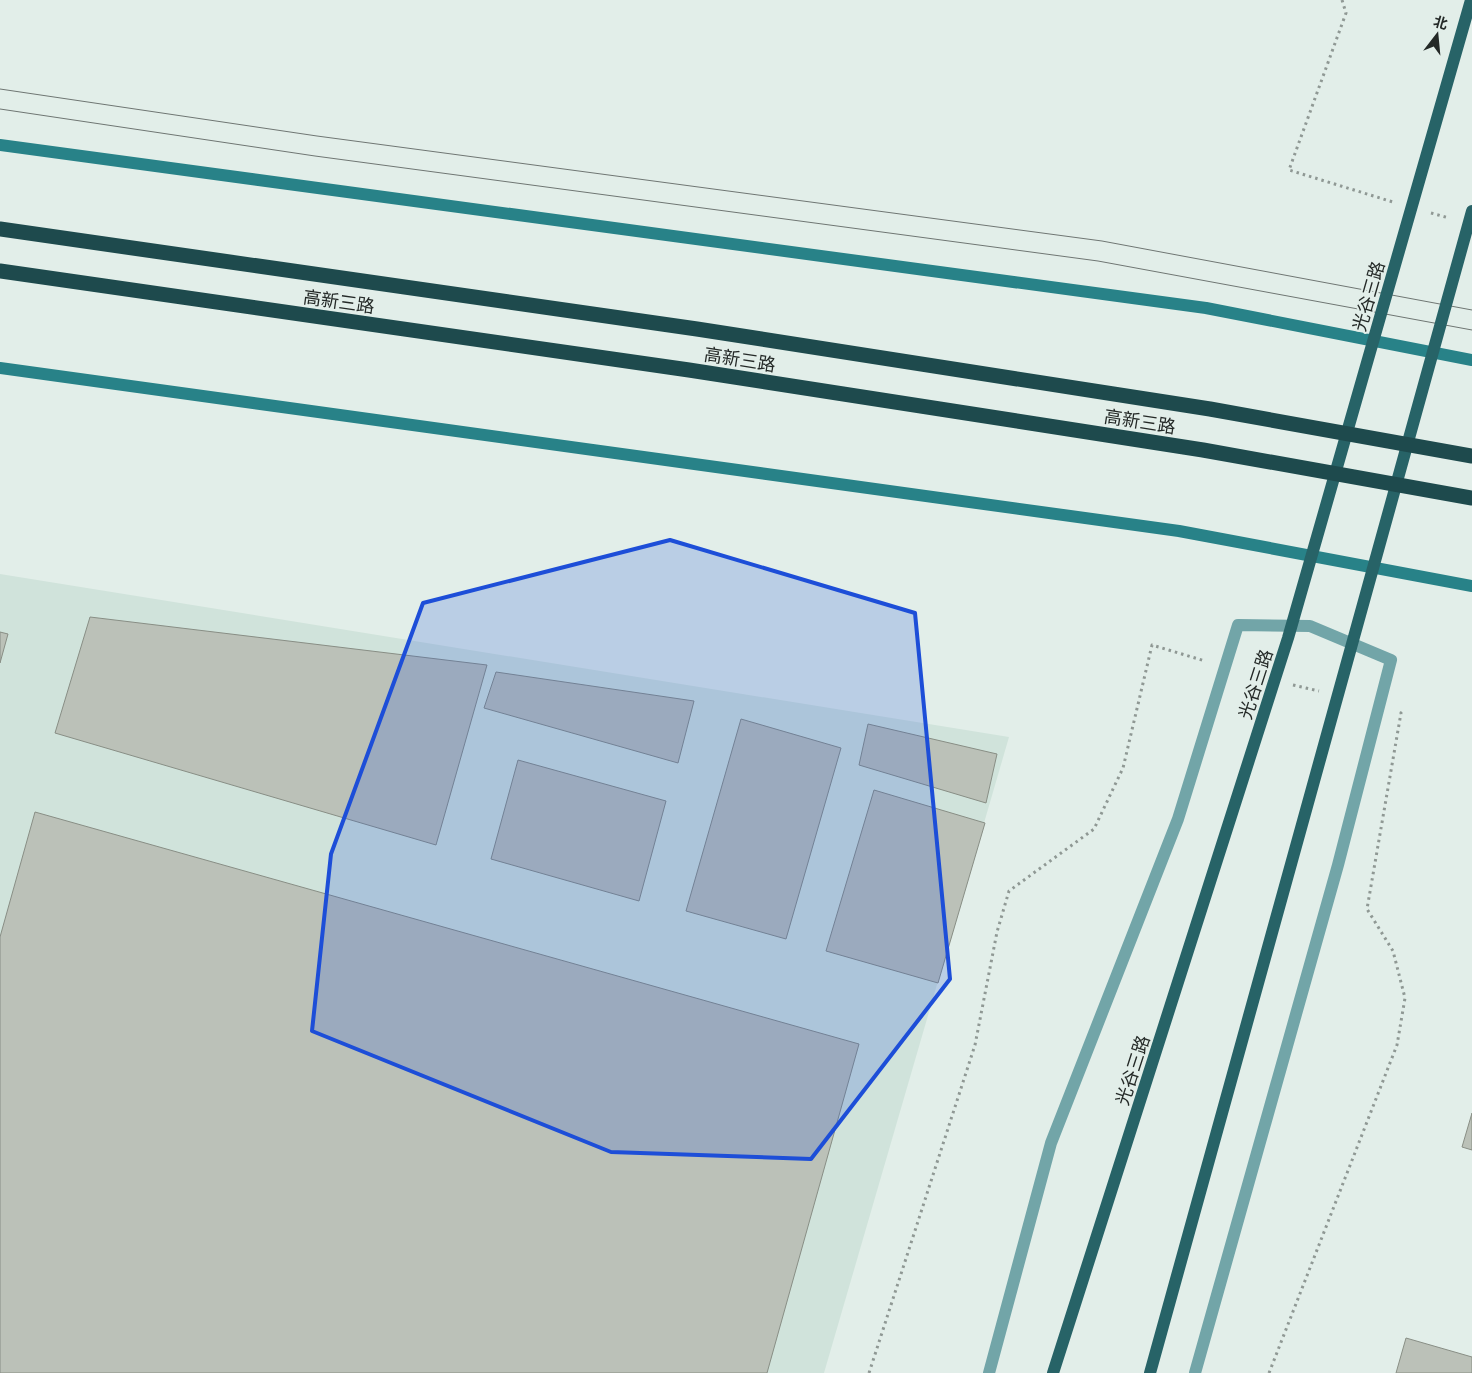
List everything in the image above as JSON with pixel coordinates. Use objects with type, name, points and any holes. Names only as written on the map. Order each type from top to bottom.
[{"type":"highway","name":"高新三路","points":[[0,229],[707,330],[1200,407],[1472,456]]},
{"type":"highway","name":"高新三路","points":[[0,271],[679,369],[1068,428],[1204,450],[1472,498]]},
{"type":"main road","name":"光谷三路","points":[[1053,1373],[1288,638],[1471,0]]},
{"type":"main road","points":[[0,145],[1206,308],[1472,360]]},
{"type":"main road","points":[[1150,1373],[1472,212]]},
{"type":"main road","points":[[0,368],[1179,531],[1472,586]]},
{"type":"lane","points":[[989,1373],[1052,1143],[1178,819],[1238,625],[1310,626],[1391,660],[1338,865],[1195,1373]]},
{"type":"path","points":[[1342,0],[1346,13],[1289,170],[1401,205]]},
{"type":"path","points":[[1428,212],[1454,219]]},
{"type":"path","points":[[869,1373],[975,1045],[997,932],[1009,891],[1094,828],[1123,768],[1152,645],[1225,666]]},
{"type":"path","points":[[1292,684],[1321,692]]},
{"type":"path","points":[[1269,1373],[1397,1045],[1405,998],[1393,951],[1367,909],[1401,713],[1378,707]]},
{"type":"highlighted area","points":[[670,540],[915,613],[950,979],[811,1159],[611,1152],[312,1031],[331,854],[423,603]]},
{"type":"shaded area","points":[[0,574],[1009,737],[824,1373],[0,1373]]},
{"type":"building","points":[[90,617],[487,665],[436,845],[55,733]]},
{"type":"building","points":[[0,632],[8,634],[0,663]]},
{"type":"building","points":[[496,672],[694,701],[678,763],[484,708]]},
{"type":"building","points":[[741,719],[841,748],[786,939],[686,911]]},
{"type":"building","points":[[868,724],[997,754],[986,803],[859,765]]},
{"type":"building","points":[[518,760],[666,801],[639,901],[491,859]]},
{"type":"building","points":[[874,790],[985,823],[938,983],[826,951]]},
{"type":"building","points":[[35,812],[859,1044],[767,1373],[0,1373],[0,937]]},
{"type":"building","points":[[1472,1113],[1472,1150],[1462,1147]]},
{"type":"building","points":[[1406,1338],[1472,1357],[1472,1373],[1396,1373]]},
{"type":"tram line","points":[[0,89],[317,136],[1102,241],[1472,310]]},
{"type":"tram line","points":[[0,109],[315,156],[1098,261],[1472,330]]}]
